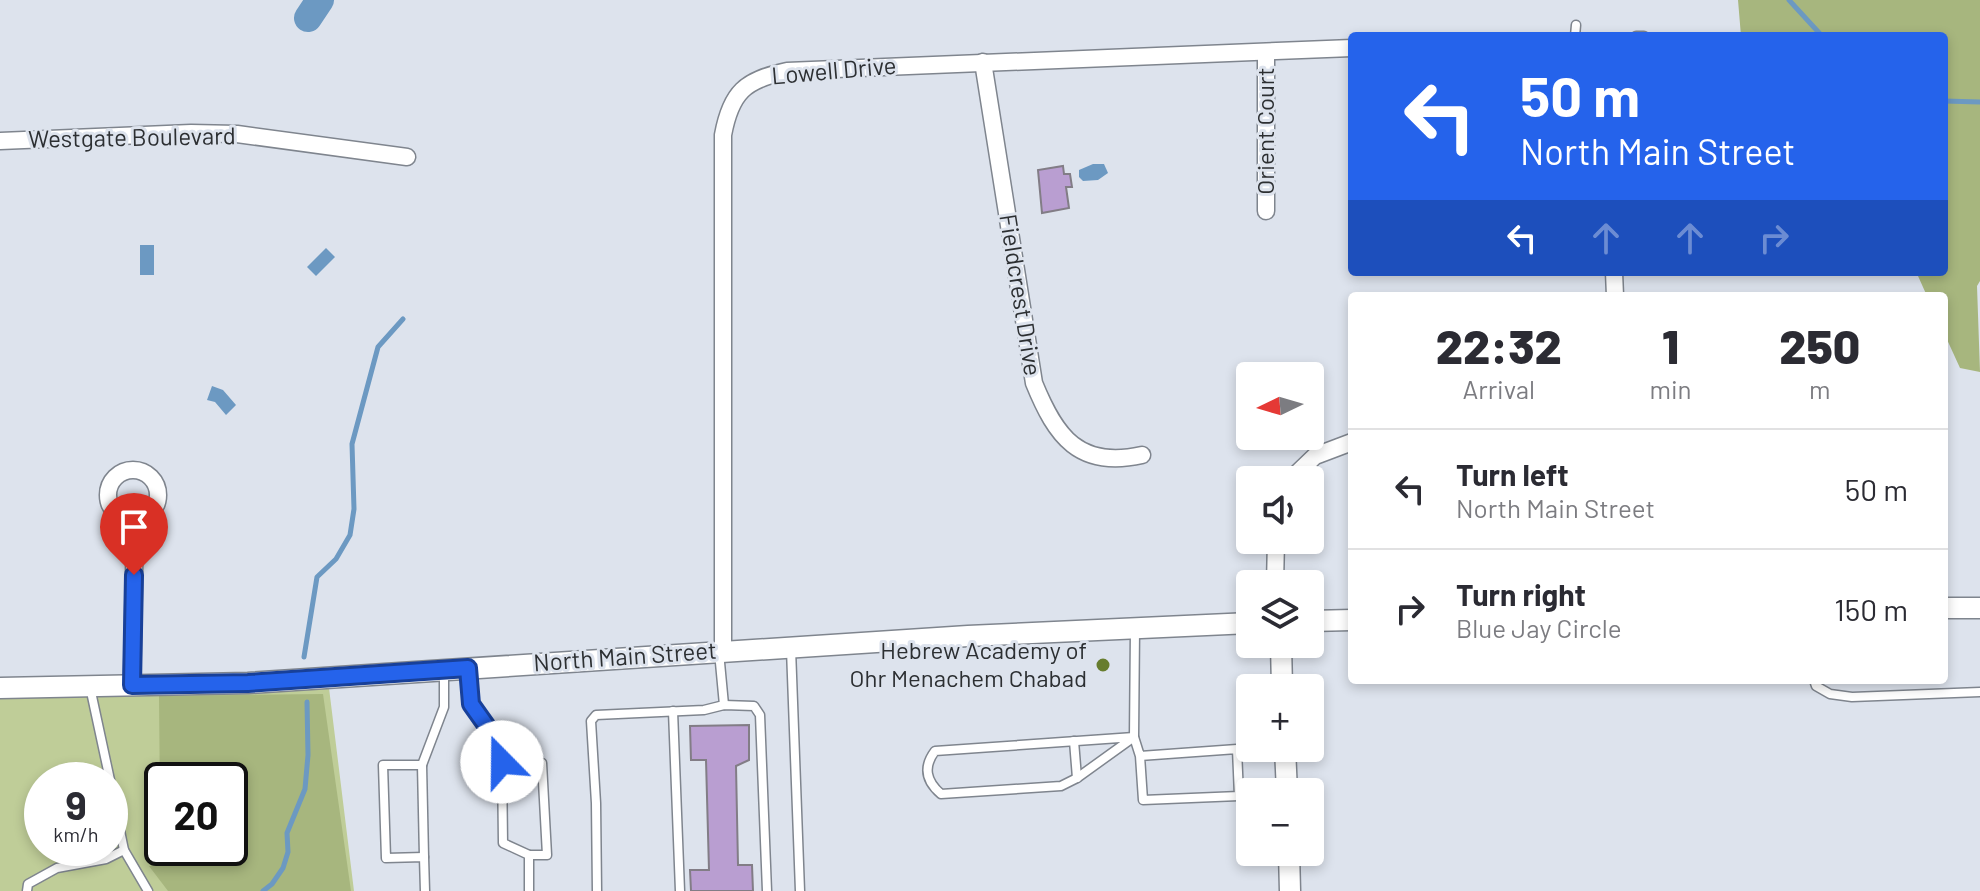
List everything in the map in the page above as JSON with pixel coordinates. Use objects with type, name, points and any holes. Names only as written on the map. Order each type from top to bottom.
[{"type":"street","name":"Lowell Drive","points":[[721,651],[723,135],[727,110],[740,89],[762,76],[787,71],[1348,48]]},
{"type":"street","name":"Orient Court","points":[[1266,52],[1266,211]]},
{"type":"street","name":"Fieldcrest Drive","points":[[983,62],[1034,383],[1044,408],[1061,433],[1082,452],[1098,459],[1120,460],[1142,455]]},
{"type":"street","name":"Westgate Boulevard","points":[[0,141],[237,134],[407,157]]},
{"type":"street","points":[[1305,466],[1315,456],[1348,444]]},
{"type":"street","points":[[132,685],[135,520]]},
{"type":"street","points":[[1948,608],[1980,608]]},
{"type":"street","points":[[1324,621],[1348,620]]},
{"type":"street","name":"North Main Street","points":[[0,688],[248,683],[721,651],[1236,624]]},
{"type":"street","points":[[1289,866],[1290,891]]},
{"type":"lane","points":[[1575,32],[1576,25]]},
{"type":"lane","points":[[1135,628],[1134,737],[1140,756],[1143,800],[1239,796],[1237,749],[1140,756]]},
{"type":"lane","points":[[791,649],[800,891]]},
{"type":"lane","points":[[721,651],[724,705]]},
{"type":"lane","points":[[468,668],[471,704],[505,752],[502,762],[503,843],[529,855],[547,855],[542,763],[502,762]]},
{"type":"lane","points":[[425,891],[422,765],[444,707],[444,669]]},
{"type":"lane","points":[[1815,684],[1830,694],[1852,697],[1980,692]]},
{"type":"lane","points":[[90,686],[106,762]]},
{"type":"lane","points":[[597,891],[591,721],[596,715],[724,705],[754,706],[760,715],[767,891]]},
{"type":"lane","points":[[673,711],[680,891]]},
{"type":"lane","points":[[1134,737],[1061,786],[941,794],[932,786],[927,774],[928,760],[935,751],[1134,737]]},
{"type":"lane","points":[[1074,741],[1077,778]]},
{"type":"lane","points":[[422,765],[383,765],[386,858],[424,857]]},
{"type":"lane","points":[[529,855],[529,891]]},
{"type":"lane","points":[[128,857],[148,891]]},
{"type":"lane","points":[[27,891],[28,884],[57,868],[68,866]]},
{"type":"green space","points":[[1738,0],[1980,0],[1980,281],[1977,286],[1980,372],[1960,368],[1948,342],[1948,292],[1925,292],[1918,276],[1948,276],[1948,32],[1741,32]]},
{"type":"green space","points":[[329,688],[354,891],[0,891],[0,691]]},
{"type":"green space","points":[[323,694],[351,891],[168,891],[149,866],[248,866],[248,762],[160,762],[159,696]]},
{"type":"water","points":[[1093,164],[1104,164],[1108,173],[1098,180],[1083,181],[1079,170]]},
{"type":"water","points":[[140,245],[154,245],[154,275],[140,275]]},
{"type":"water","points":[[326,248],[335,257],[316,276],[307,267]]},
{"type":"water","points":[[212,386],[223,390],[236,405],[226,415],[215,402],[207,400]]},
{"type":"building","points":[[1063,166],[1064,174],[1070,174],[1072,187],[1066,187],[1069,208],[1042,213],[1038,170]]},
{"type":"building","points":[[749,725],[749,760],[736,766],[738,865],[752,865],[753,891],[691,891],[690,870],[709,870],[706,760],[691,760],[690,726]]},
{"type":"waterway","points":[[308,18],[320,0]]},
{"type":"waterway","points":[[1789,0],[1818,32]]},
{"type":"waterway","points":[[1948,101],[1980,102]]},
{"type":"waterway","points":[[304,657],[317,577],[336,559],[350,535],[354,509],[352,444],[378,347],[403,319]]},
{"type":"waterway","points":[[263,891],[283,868],[288,852],[287,833],[305,789],[307,702]]},
{"type":"place","name":"Hebrew Academy of Ohr Menachem Chabad","points":[[1103,665]]},
{"type":"route","points":[[134,575],[132,685],[248,683],[468,668],[471,704],[505,752],[502,762]]}]
